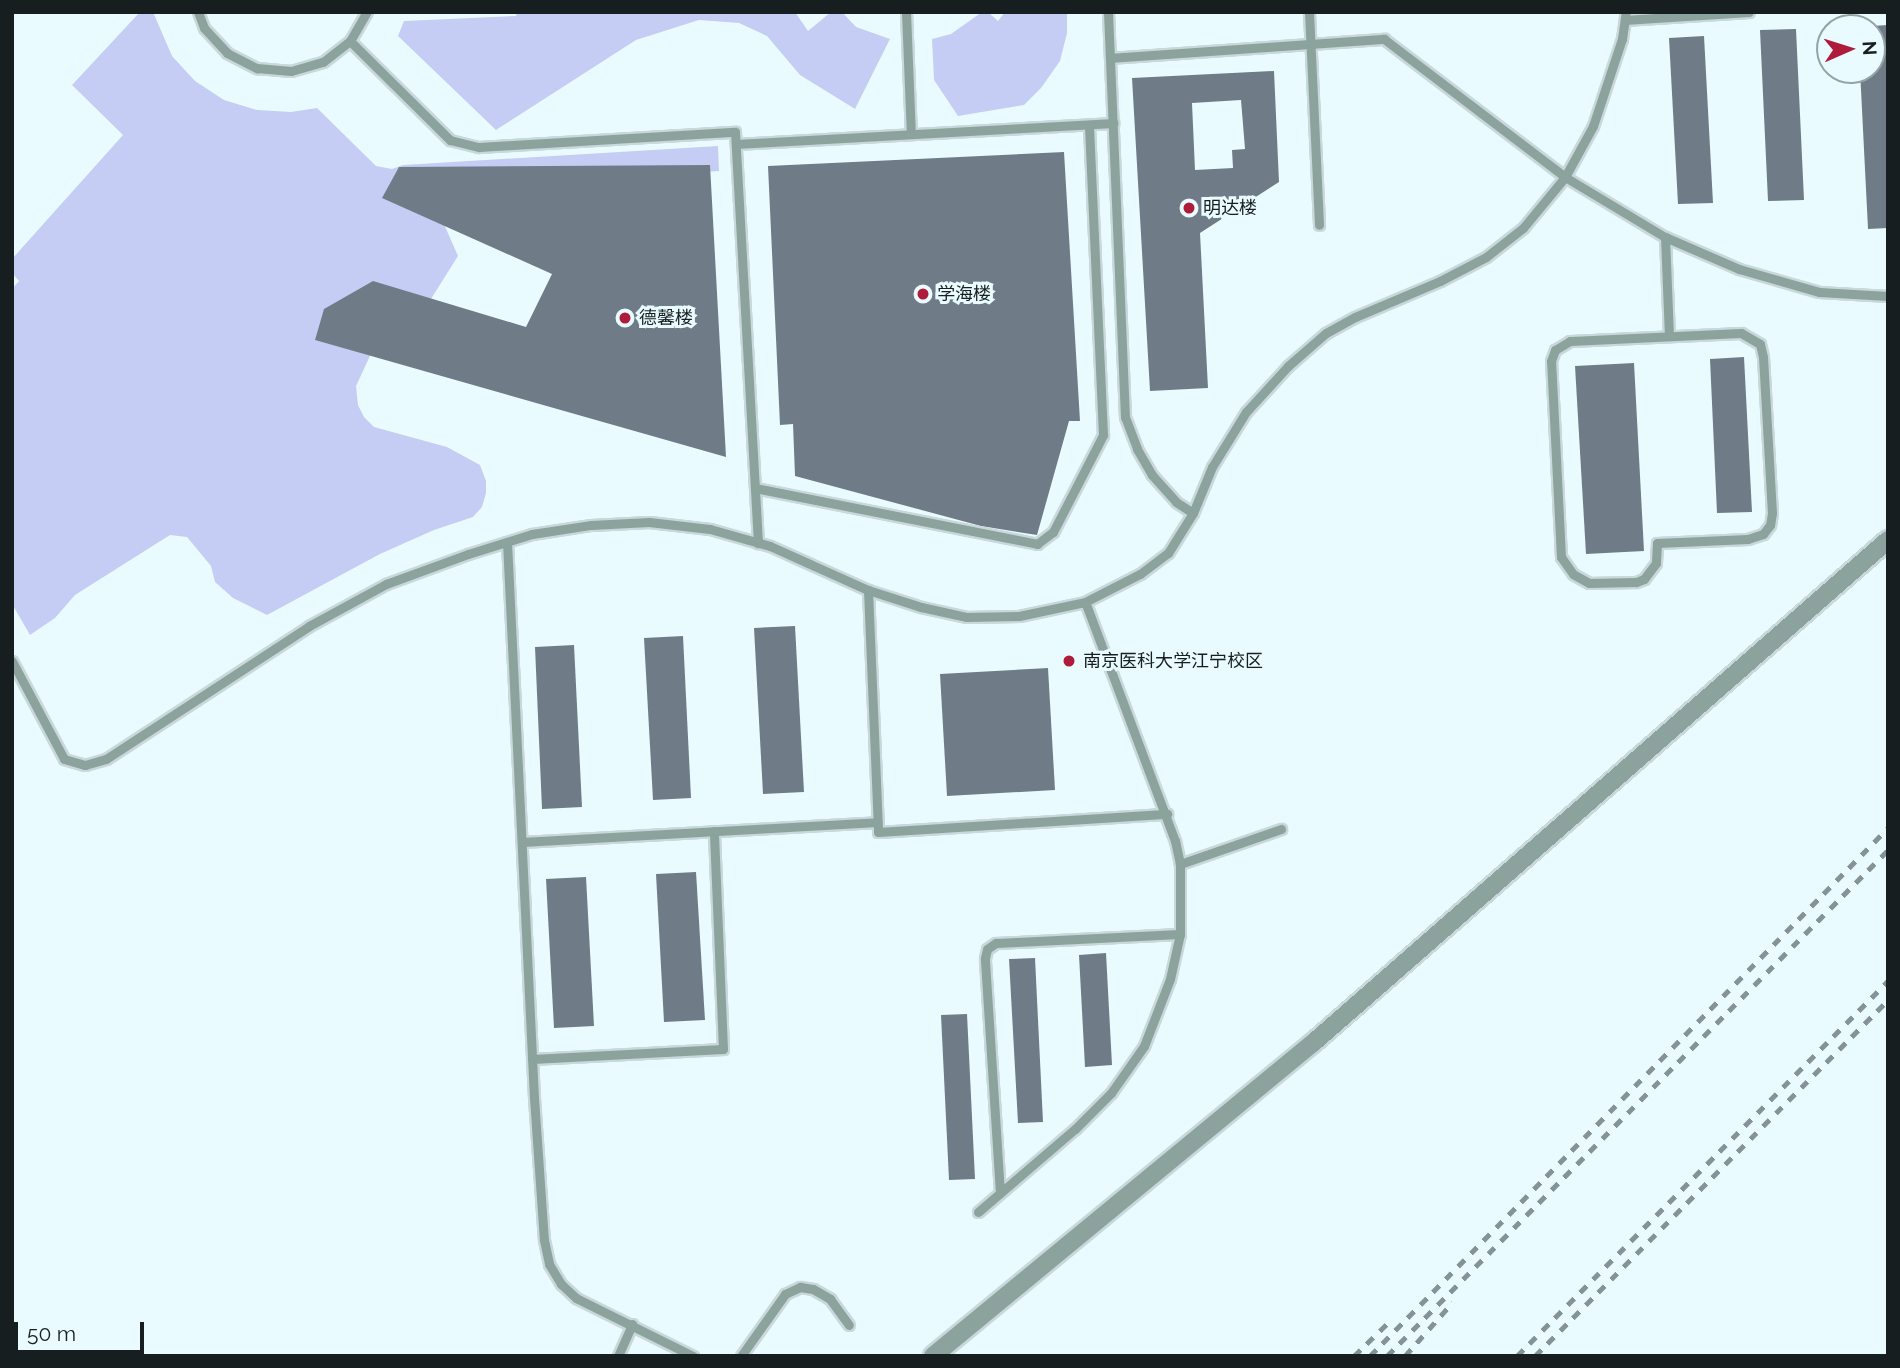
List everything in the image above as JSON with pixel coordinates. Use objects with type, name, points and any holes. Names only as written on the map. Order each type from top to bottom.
[{"type":"street","points":[[933,1356],[1313,1043],[1888,540]]},
{"type":"lane","points":[[198,12],[204,29],[227,53],[257,68],[291,71],[323,62],[350,41],[367,12]]},
{"type":"lane","points":[[906,12],[911,134]]},
{"type":"lane","points":[[1108,12],[1125,417],[1137,449],[1152,475],[1176,502],[1193,513]]},
{"type":"lane","points":[[1309,12],[1320,225]]},
{"type":"lane","points":[[12,662],[64,759],[85,765],[106,759],[309,626],[386,584],[532,534],[591,525],[649,522],[710,529],[758,543],[823,568],[868,590],[922,607],[967,617],[1019,616],[1085,602],[1140,574],[1168,553],[1193,513],[1212,467],[1246,412],[1288,366],[1326,333],[1486,257],[1523,228],[1565,177],[1593,126],[1626,16],[1749,12]]},
{"type":"lane","points":[[1110,58],[1384,39],[1565,177],[1665,237],[1739,268],[1819,292],[1888,296]]},
{"type":"lane","points":[[350,41],[450,141],[479,147],[735,132],[758,543]]},
{"type":"lane","points":[[736,144],[1113,123]]},
{"type":"lane","points":[[755,488],[1037,544],[1053,532],[1102,435],[1089,125]]},
{"type":"lane","points":[[1665,237],[1669,336]]},
{"type":"lane","points":[[1741,333],[1760,344],[1772,513],[1770,525],[1763,534],[1748,539],[1657,543],[1656,564],[1644,579],[1636,582],[1589,583],[1573,574],[1561,557],[1550,361],[1555,350],[1570,341],[1669,336],[1741,333]]},
{"type":"lane","points":[[507,542],[532,1059],[544,1240],[549,1264],[561,1284],[576,1298],[693,1356]]},
{"type":"lane","points":[[868,590],[878,832],[1167,814]]},
{"type":"lane","points":[[978,1212],[1074,1129],[1117,1084],[1144,1046],[1170,979],[1180,934],[1180,864],[1167,814],[1085,602]]},
{"type":"lane","points":[[522,842],[877,822]]},
{"type":"lane","points":[[1180,864],[1281,829]]},
{"type":"lane","points":[[532,1059],[723,1049],[715,831]]},
{"type":"lane","points":[[1000,1194],[985,958],[987,949],[996,943],[1180,934]]},
{"type":"lane","points":[[741,1356],[785,1294],[800,1287],[813,1289],[830,1299],[849,1325]]},
{"type":"lane","points":[[618,1356],[632,1324]]},
{"type":"water","points":[[140,12],[153,12],[172,56],[195,81],[224,100],[257,110],[291,112],[317,108],[376,166],[392,169],[403,165],[718,146],[719,171],[429,190],[458,256],[419,318],[390,313],[356,386],[358,405],[364,417],[374,427],[447,447],[480,465],[486,481],[486,493],[482,507],[473,517],[434,530],[380,554],[267,615],[233,598],[215,582],[211,566],[187,537],[170,535],[75,595],[55,618],[30,635],[12,604],[12,289],[19,281],[12,273],[12,259],[123,135],[72,85]]},
{"type":"water","points":[[517,12],[795,12],[808,31],[831,12],[842,12],[856,27],[890,39],[855,109],[800,75],[767,36],[739,23],[699,20],[636,40],[496,130],[398,36],[404,21],[516,16]]},
{"type":"water","points":[[982,12],[988,12],[998,21],[1005,12],[1067,12],[1067,33],[1060,61],[1041,88],[1024,105],[958,116],[934,80],[932,39],[951,34]]},
{"type":"building","points":[[1886,25],[1888,228],[1868,229],[1861,84],[1886,84]]},
{"type":"building","points":[[1796,29],[1804,200],[1768,201],[1760,30]]},
{"type":"building","points":[[1704,36],[1713,203],[1678,204],[1669,38]]},
{"type":"building","name":"明达楼","points":[[1274,71],[1279,182],[1200,233],[1208,388],[1150,391],[1132,78]],"holes":[[[1241,100],[1245,149],[1232,150],[1233,168],[1195,170],[1192,103]]]},
{"type":"building","name":"学海楼","points":[[1064,152],[1080,421],[1069,421],[1037,535],[981,526],[795,476],[793,424],[780,425],[768,166]]},
{"type":"building","name":"德馨楼","points":[[710,165],[726,457],[315,340],[324,309],[373,281],[526,327],[552,274],[382,198],[399,167]]},
{"type":"building","points":[[1744,357],[1752,512],[1717,513],[1710,359]]},
{"type":"building","points":[[1634,363],[1644,551],[1586,554],[1575,366]]},
{"type":"building","points":[[795,626],[804,792],[763,794],[754,628]]},
{"type":"building","points":[[683,636],[691,798],[653,800],[644,638]]},
{"type":"building","points":[[574,645],[582,807],[542,809],[535,647]]},
{"type":"building","points":[[1048,668],[1055,790],[947,796],[940,674]]},
{"type":"building","points":[[696,872],[705,1020],[664,1022],[656,874]]},
{"type":"building","points":[[586,877],[594,1026],[554,1028],[546,879]]},
{"type":"building","points":[[1106,953],[1112,1065],[1085,1067],[1079,955]]},
{"type":"building","points":[[1035,958],[1043,1122],[1018,1123],[1009,959]]},
{"type":"building","points":[[967,1014],[975,1179],[949,1180],[941,1015]]},
{"type":"railway","points":[[1370,1356],[1888,828]]},
{"type":"railway","points":[[1387,1356],[1888,850]]},
{"type":"railway","points":[[1517,1356],[1888,981]]},
{"type":"railway","points":[[1535,1356],[1888,1000]]},
{"type":"railway","points":[[1405,1356],[1453,1302]]},
{"type":"railway","points":[[1354,1356],[1392,1319]]},
{"type":"place","name":"明达楼","points":[[1189,208]]},
{"type":"place","name":"学海楼","points":[[923,294]]},
{"type":"place","name":"德馨楼","points":[[625,318]]},
{"type":"place","name":"南京医科大学江宁校区","points":[[1069,661]]}]
